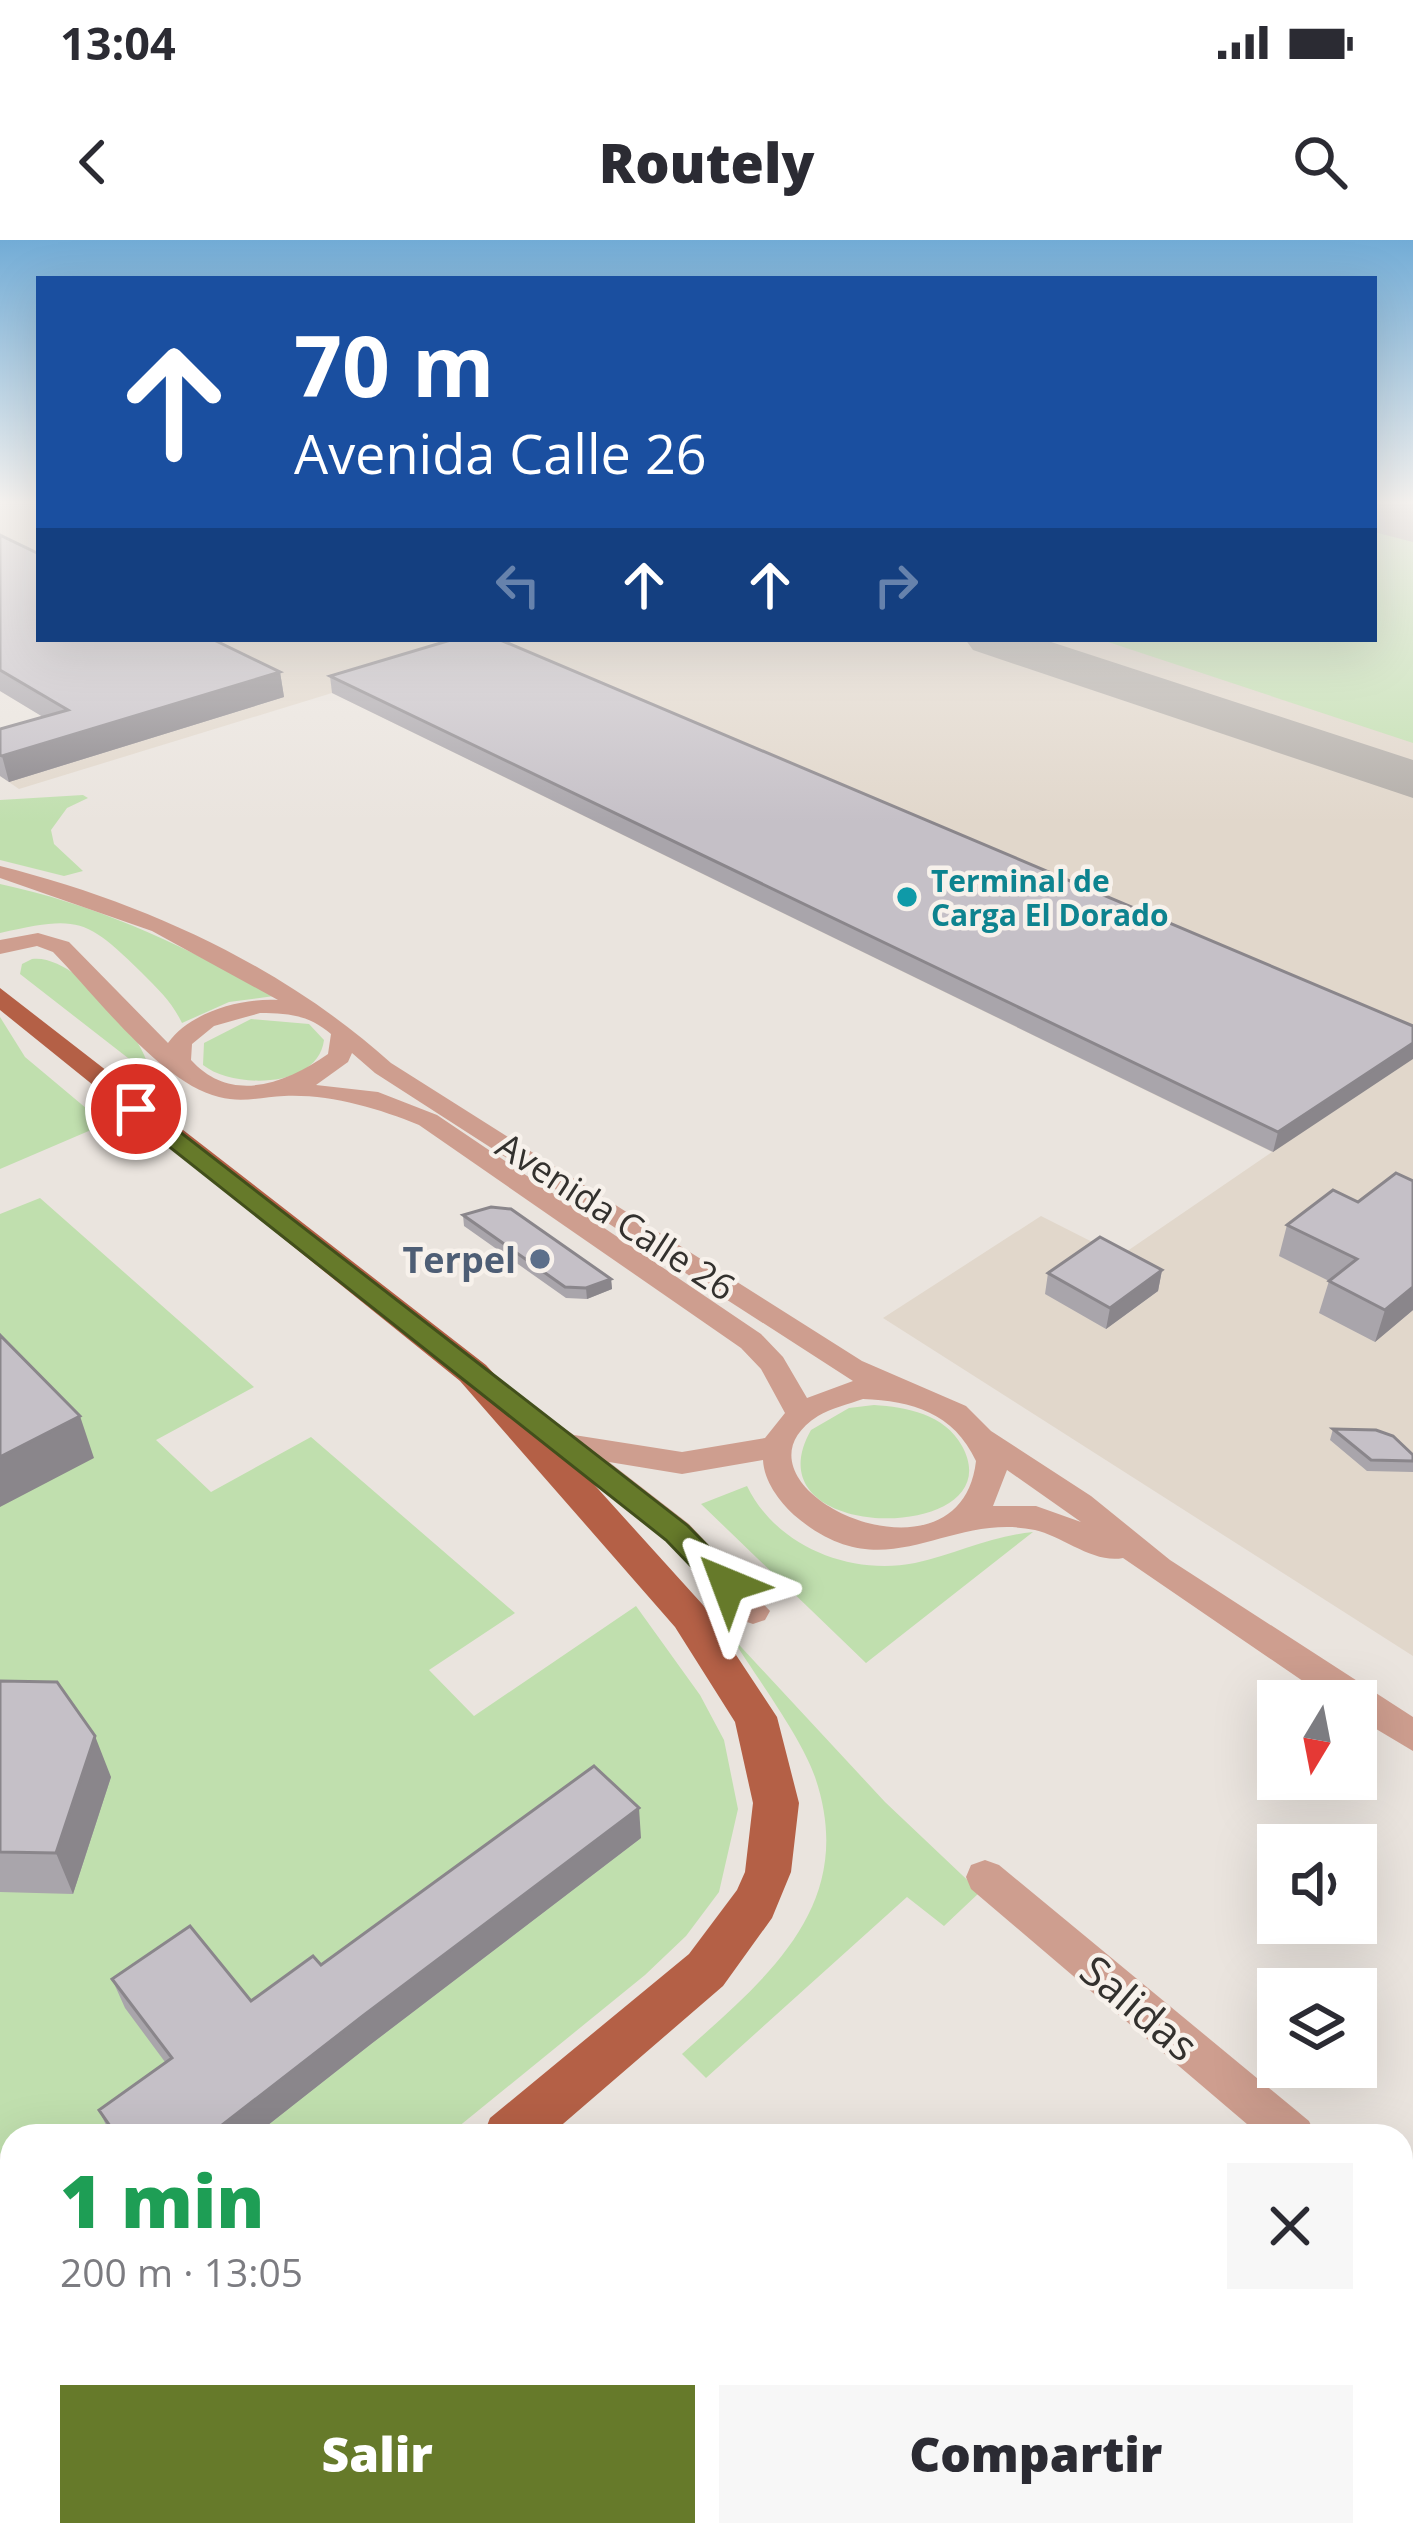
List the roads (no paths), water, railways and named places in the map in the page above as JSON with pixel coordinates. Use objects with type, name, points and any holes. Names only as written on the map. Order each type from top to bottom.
[{"type":"main road","points":[[0,996],[473,1373],[689,1616],[755,1718],[771,1765],[776,1803],[768,1872],[738,1932],[706,1970],[523,2124]]},
{"type":"street","points":[[0,872],[152,919],[220,953],[311,1011]]},
{"type":"street","points":[[0,947],[38,939],[61,947],[174,1062]]},
{"type":"street","points":[[174,1062],[176,1047],[207,1020],[259,1006],[311,1011]]},
{"type":"street","name":"Avenida Calle 26","points":[[311,1011],[383,1068],[852,1368],[896,1390]]},
{"type":"street","points":[[285,1089],[327,1070],[345,1044],[343,1032]]},
{"type":"street","name":"Avenida Calle 26","points":[[174,1062],[182,1076],[200,1087],[254,1094],[285,1089],[366,1096],[428,1120],[751,1341],[772,1364],[799,1412]]},
{"type":"street","points":[[473,1373],[676,1532],[753,1611]]},
{"type":"street","points":[[1158,1569],[1065,1525],[1010,1515],[965,1518],[938,1532],[905,1539],[836,1529],[786,1494],[775,1471],[775,1448],[799,1412],[827,1396],[860,1389],[896,1390],[949,1407],[985,1440],[1080,1504],[1158,1569],[1413,1736]]},
{"type":"street","points":[[965,1518],[991,1481],[992,1460],[985,1440]]},
{"type":"street","points":[[563,1443],[682,1462],[775,1448]]},
{"type":"street","name":"Salidas","points":[[985,1877],[1280,2124]]},
{"type":"place","name":"Terminal de Carga El Dorado","points":[[907,897]]},
{"type":"place","name":"Terpel","points":[[540,1259]]}]
